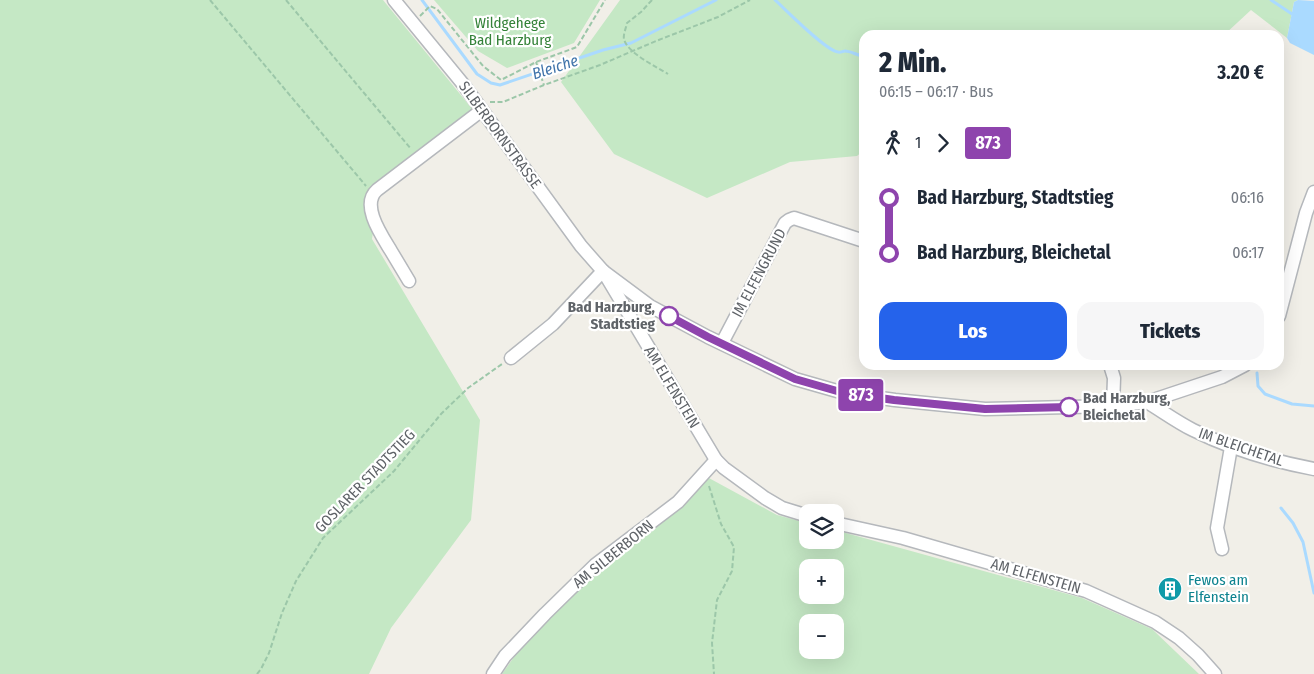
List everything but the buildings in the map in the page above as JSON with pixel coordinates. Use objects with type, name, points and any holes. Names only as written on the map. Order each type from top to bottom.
[{"type":"street","name":"SILBERBORNSTRASSE","points":[[394,0],[463,84],[581,246],[603,271]]},
{"type":"street","points":[[409,281],[377,228],[371,206],[373,194],[418,159],[479,106]]},
{"type":"street","points":[[1284,297],[1306,213],[1314,192]]},
{"type":"street","name":"IM ELFENGRUND","points":[[722,344],[785,223],[794,218],[859,239]]},
{"type":"street","points":[[511,358],[553,324],[603,271],[650,306],[722,344],[795,379],[844,393],[985,409],[1113,406],[1146,402],[1222,377],[1235,370]]},
{"type":"street","name":"AM ELFENSTEIN","points":[[603,271],[716,460],[765,498],[782,508],[799,513]]},
{"type":"street","points":[[1112,370],[1114,378],[1113,406]]},
{"type":"street","name":"IM BLEICHETAL","points":[[1146,402],[1191,430],[1231,447],[1293,465],[1314,469]]},
{"type":"street","points":[[1222,549],[1217,528],[1231,447]]},
{"type":"street","name":"AM SILBERBORN","points":[[493,674],[505,656],[595,565],[678,502],[716,460]]},
{"type":"street","name":"AM ELFENSTEIN","points":[[844,525],[903,538],[1086,590],[1124,607],[1179,638],[1215,674]]},
{"type":"path","points":[[210,0],[373,194]]},
{"type":"path","points":[[286,0],[418,159]]},
{"type":"path","points":[[422,15],[430,6],[437,9],[483,66],[501,80],[536,62],[577,47],[604,0]]},
{"type":"path","points":[[652,0],[642,12],[627,23],[624,38],[632,52],[668,74]]},
{"type":"path","points":[[479,106],[503,102],[600,65],[718,17],[750,0]]},
{"type":"path","points":[[536,62],[544,85]]},
{"type":"path","name":"GOSLARER STADTSTIEG","points":[[258,674],[270,652],[282,614],[296,581],[323,538],[394,471],[442,414],[468,388],[511,358]]},
{"type":"path","points":[[708,481],[721,524],[734,547],[732,571],[717,600],[712,642],[714,674]]},
{"type":"green space","points":[[0,0],[383,0],[478,116],[376,194],[376,211],[372,239],[480,420],[471,520],[391,628],[369,674],[0,674]]},
{"type":"green space","name":"Wildgehege Bad Harzburg","points":[[434,0],[600,0],[574,43],[507,68],[478,51]]},
{"type":"green space","points":[[620,0],[1298,0],[1294,2],[1287,38],[1284,36],[1284,30],[1277,30],[1251,10],[1229,30],[859,30],[859,154],[790,162],[707,198],[614,154],[561,82]]},
{"type":"green space","points":[[707,477],[777,515],[799,521],[799,549],[844,549],[844,532],[1082,598],[1152,629],[1199,674],[502,674],[521,647],[594,572]]},
{"type":"water","points":[[1298,0],[1314,1],[1314,55],[1290,43],[1287,38],[1294,2]]},
{"type":"waterway","name":"Bleiche","points":[[422,0],[477,74],[491,83],[500,85],[603,50],[631,43],[716,0]]},
{"type":"waterway","name":"Bleiche","points":[[775,0],[816,38],[832,50],[839,52],[847,51],[859,55]]},
{"type":"waterway","points":[[1271,0],[1292,14]]},
{"type":"waterway","name":"Bleiche","points":[[1257,373],[1258,386],[1265,394],[1292,404],[1314,406]]},
{"type":"waterway","points":[[1281,508],[1293,523],[1303,542],[1314,593]]},
{"type":"bus line","name":"873","points":[[669,316],[795,379],[844,393],[985,409],[1069,407]]},
{"type":"place","name":"Bad Harzburg, Stadtstieg","points":[[669,316]]},
{"type":"place","name":"Bad Harzburg, Bleichetal","points":[[1069,407]]},
{"type":"place","name":"Fewos am Elfenstein","points":[[1170,589]]}]
